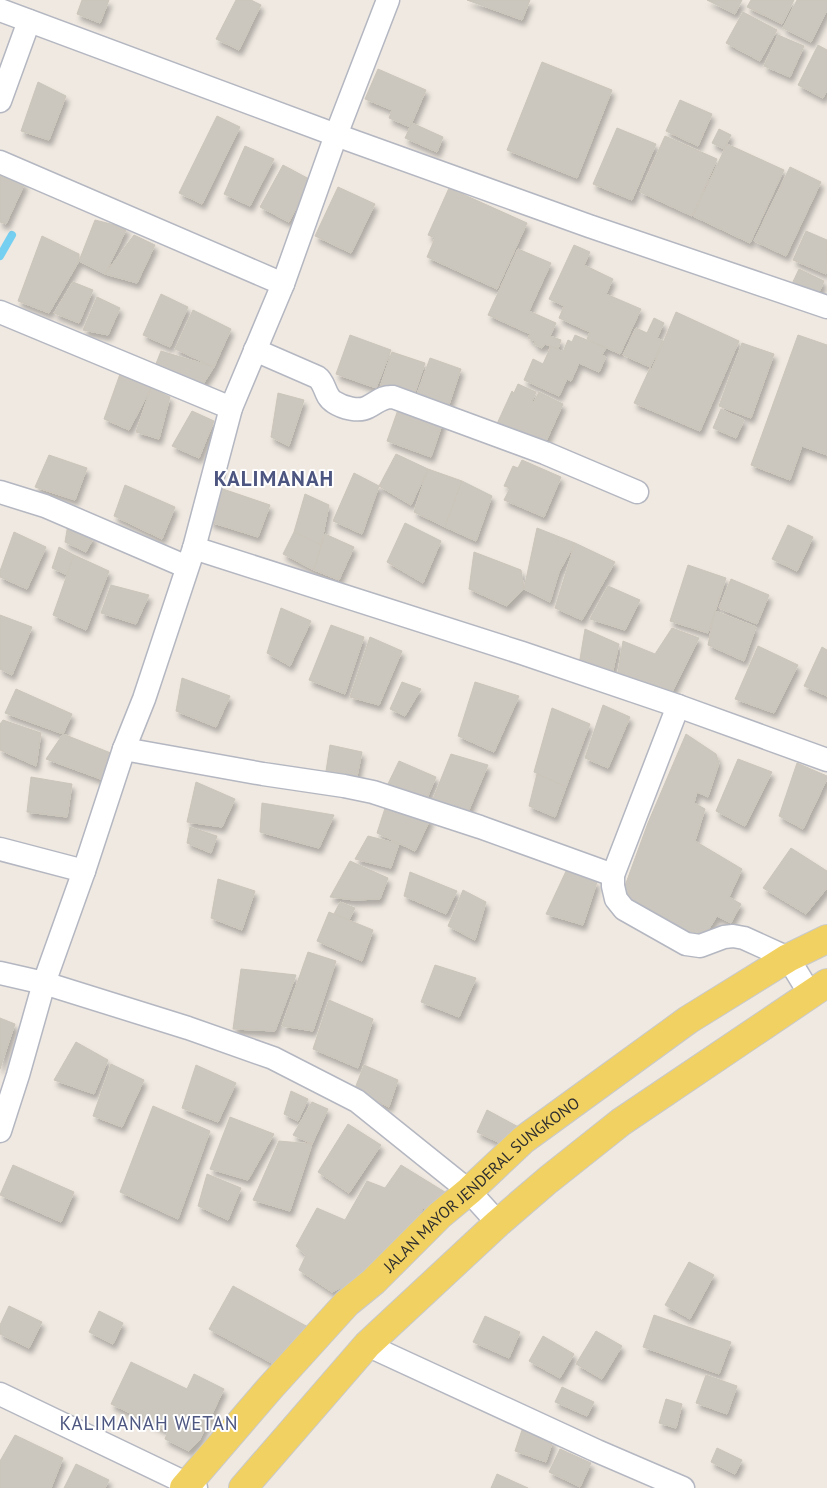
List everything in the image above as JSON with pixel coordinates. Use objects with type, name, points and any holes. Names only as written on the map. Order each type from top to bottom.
[{"type":"main road","name":"JALAN MAYOR JENDERAL SUNGKONO","points":[[189,1487],[270,1388],[347,1303],[374,1281],[444,1212],[470,1191],[523,1140],[688,1020],[788,958],[827,939]]},
{"type":"main road","points":[[243,1488],[367,1345],[498,1223],[621,1122],[819,988]]},
{"type":"street","points":[[0,1131],[44,983],[84,871],[124,749],[144,699],[191,557],[231,408],[283,284],[336,135],[388,0]]},
{"type":"street","points":[[0,10],[336,135],[589,226],[827,307]]},
{"type":"street","points":[[0,101],[29,21]]},
{"type":"street","points":[[0,162],[283,284]]},
{"type":"street","points":[[0,312],[231,408]]},
{"type":"street","points":[[255,350],[317,377],[321,380],[325,393],[332,401],[342,407],[366,409],[384,397],[393,397],[545,452],[637,492]]},
{"type":"street","points":[[0,492],[191,557],[522,653],[678,706],[827,760]]},
{"type":"street","points":[[678,706],[613,875],[616,899],[624,909],[686,944],[700,946],[724,937],[744,938],[788,958],[819,988]]},
{"type":"street","points":[[124,749],[373,792],[462,821],[613,875]]},
{"type":"street","points":[[0,850],[84,871]]},
{"type":"street","points":[[0,973],[44,983],[188,1028],[273,1058],[357,1101],[470,1191],[498,1223]]},
{"type":"street","points":[[367,1345],[597,1451],[683,1488]]},
{"type":"street","points":[[0,1394],[189,1487]]},
{"type":"building","points":[[82,0],[109,0],[100,23],[77,14]]},
{"type":"building","points":[[236,0],[251,0],[261,5],[239,50],[216,39]]},
{"type":"building","points":[[467,0],[530,0],[522,20]]},
{"type":"building","points":[[707,0],[742,0],[735,14]]},
{"type":"building","points":[[751,0],[794,0],[782,24],[747,7]]},
{"type":"building","points":[[797,0],[827,0],[827,10],[811,42],[783,28]]},
{"type":"building","points":[[743,12],[777,30],[760,61],[726,43]]},
{"type":"building","points":[[778,35],[804,46],[790,77],[764,66]]},
{"type":"building","points":[[818,45],[827,50],[827,90],[823,98],[798,85]]},
{"type":"building","points":[[542,62],[612,90],[577,178],[507,150]]},
{"type":"building","points":[[378,69],[426,90],[410,127],[389,118],[392,110],[365,99]]},
{"type":"building","points":[[38,82],[66,96],[49,140],[21,131]]},
{"type":"building","points":[[680,100],[712,114],[698,146],[666,131]]},
{"type":"building","points":[[217,116],[240,127],[202,204],[179,193]]},
{"type":"building","points":[[412,123],[443,137],[437,152],[405,138]]},
{"type":"building","points":[[617,128],[656,144],[632,200],[593,184]]},
{"type":"building","points":[[719,129],[731,135],[724,149],[712,143]]},
{"type":"building","points":[[665,136],[717,159],[692,216],[640,192]]},
{"type":"building","points":[[727,144],[784,170],[750,243],[693,216]]},
{"type":"building","points":[[245,146],[274,159],[250,206],[224,194]]},
{"type":"building","points":[[283,165],[311,180],[289,222],[260,207]]},
{"type":"building","points":[[790,167],[821,182],[786,256],[754,241]]},
{"type":"building","points":[[0,173],[25,183],[6,224],[0,222]]},
{"type":"building","points":[[338,187],[375,204],[351,253],[315,236]]},
{"type":"building","points":[[449,188],[527,223],[497,289],[427,257],[435,238],[428,235]]},
{"type":"building","points":[[95,220],[127,228],[105,274],[79,261]]},
{"type":"building","points":[[806,231],[827,240],[826,274],[793,260]]},
{"type":"building","points":[[134,235],[155,245],[137,283],[105,274]]},
{"type":"building","points":[[42,236],[79,254],[79,261],[49,313],[18,301]]},
{"type":"building","points":[[574,245],[590,252],[584,265],[613,279],[606,294],[641,309],[620,354],[587,339],[590,332],[559,318],[564,306],[549,299]]},
{"type":"building","points":[[518,249],[551,263],[529,311],[556,323],[550,336],[561,340],[558,349],[545,344],[542,348],[534,344],[535,341],[528,338],[530,334],[488,315]]},
{"type":"building","points":[[799,269],[824,281],[817,297],[791,286]]},
{"type":"building","points":[[73,282],[93,290],[79,323],[54,313]]},
{"type":"building","points":[[161,294],[188,307],[170,347],[143,335]]},
{"type":"building","points":[[97,297],[120,308],[108,335],[83,330]]},
{"type":"building","points":[[193,310],[231,329],[214,367],[175,349]]},
{"type":"building","points":[[676,312],[739,341],[700,431],[634,403],[650,368],[652,369]]},
{"type":"building","points":[[654,318],[664,323],[657,338],[663,341],[650,367],[623,355],[636,328],[647,333]]},
{"type":"building","points":[[350,335],[391,350],[376,388],[336,374]]},
{"type":"building","points":[[575,335],[606,348],[602,355],[606,357],[599,372],[579,363],[571,381],[567,379],[559,396],[524,380],[533,359],[543,364],[551,346],[563,352],[568,340],[572,342]]},
{"type":"building","points":[[798,335],[827,345],[827,455],[802,446],[790,480],[751,465]]},
{"type":"building","points":[[742,343],[774,354],[751,418],[719,406]]},
{"type":"building","points":[[161,351],[214,367],[202,386],[154,369]]},
{"type":"building","points":[[392,352],[425,363],[413,398],[380,387]]},
{"type":"building","points":[[430,358],[461,369],[448,408],[416,397]]},
{"type":"building","points":[[120,374],[151,388],[129,430],[104,419]]},
{"type":"building","points":[[518,384],[536,392],[532,401],[534,402],[539,392],[563,404],[543,448],[496,426],[512,391],[514,393]]},
{"type":"building","points":[[151,388],[170,397],[159,439],[136,432]]},
{"type":"building","points":[[278,393],[304,400],[289,446],[271,437]]},
{"type":"building","points":[[400,404],[444,419],[431,457],[387,441]]},
{"type":"building","points":[[721,409],[744,420],[736,438],[713,428]]},
{"type":"building","points":[[192,411],[214,421],[199,458],[172,446]]},
{"type":"building","points":[[396,454],[428,469],[411,505],[379,486]]},
{"type":"building","points":[[49,455],[87,468],[75,500],[35,487]]},
{"type":"building","points":[[522,460],[561,477],[544,517],[504,500],[510,488],[504,486],[513,466],[518,468]]},
{"type":"building","points":[[428,469],[462,481],[445,527],[414,512]]},
{"type":"building","points":[[354,473],[379,486],[362,534],[333,521]]},
{"type":"building","points":[[462,481],[492,496],[476,541],[445,527]]},
{"type":"building","points":[[125,485],[175,507],[162,539],[114,516]]},
{"type":"building","points":[[217,487],[270,505],[258,537],[210,522]]},
{"type":"building","points":[[305,494],[329,505],[321,545],[294,532]]},
{"type":"building","points":[[405,523],[441,541],[423,583],[387,562]]},
{"type":"building","points":[[68,524],[94,537],[86,552],[65,542]]},
{"type":"building","points":[[788,525],[813,537],[797,571],[772,559]]},
{"type":"building","points":[[537,528],[575,543],[559,572],[550,602],[524,589]]},
{"type":"building","points":[[14,532],[46,547],[27,589],[0,577],[0,571]]},
{"type":"building","points":[[294,532],[321,545],[314,570],[283,554]]},
{"type":"building","points":[[325,534],[354,547],[339,580],[314,570]]},
{"type":"building","points":[[575,543],[615,562],[582,620],[555,608]]},
{"type":"building","points":[[59,547],[74,555],[67,575],[52,568]]},
{"type":"building","points":[[474,552],[521,570],[524,589],[507,606],[469,589]]},
{"type":"building","points":[[74,555],[109,571],[86,630],[53,615]]},
{"type":"building","points":[[688,565],[726,578],[708,633],[670,621]]},
{"type":"building","points":[[731,579],[769,595],[757,624],[719,608]]},
{"type":"building","points":[[111,585],[149,595],[136,624],[101,613]]},
{"type":"building","points":[[608,586],[640,600],[625,630],[590,619]]},
{"type":"building","points":[[281,608],[311,621],[290,666],[267,653]]},
{"type":"building","points":[[715,611],[756,627],[744,661],[708,645]]},
{"type":"building","points":[[0,615],[32,627],[12,675],[0,669]]},
{"type":"building","points":[[331,625],[364,637],[345,694],[309,680]]},
{"type":"building","points":[[672,628],[699,638],[671,694],[617,678],[623,641],[655,654]]},
{"type":"building","points":[[585,629],[619,644],[610,683],[579,665]]},
{"type":"building","points":[[370,637],[402,651],[379,705],[350,697]]},
{"type":"building","points":[[758,646],[798,665],[774,713],[735,699]]},
{"type":"building","points":[[822,647],[827,650],[827,696],[804,686]]},
{"type":"building","points":[[182,678],[230,696],[216,727],[176,711]]},
{"type":"building","points":[[402,682],[421,689],[405,716],[390,709]]},
{"type":"building","points":[[475,682],[519,696],[494,752],[458,736]]},
{"type":"building","points":[[16,689],[72,714],[63,734],[5,713]]},
{"type":"building","points":[[603,705],[630,717],[608,768],[585,758]]},
{"type":"building","points":[[552,708],[590,724],[566,787],[534,772]]},
{"type":"building","points":[[3,720],[41,733],[36,766],[0,750],[0,724]]},
{"type":"building","points":[[63,734],[121,757],[106,781],[46,759]]},
{"type":"building","points":[[686,734],[716,754],[719,763],[708,797],[697,792],[694,803],[705,809],[695,841],[742,869],[729,897],[741,904],[731,923],[717,916],[702,940],[622,894],[648,823]]},
{"type":"building","points":[[330,745],[362,752],[356,781],[325,778]]},
{"type":"building","points":[[451,754],[488,765],[466,817],[431,804]]},
{"type":"building","points":[[738,759],[772,772],[745,826],[716,811]]},
{"type":"building","points":[[399,761],[436,777],[425,803],[386,788]]},
{"type":"building","points":[[797,763],[827,776],[803,829],[779,816]]},
{"type":"building","points":[[537,774],[566,787],[555,817],[529,806]]},
{"type":"building","points":[[31,777],[72,784],[67,817],[27,812]]},
{"type":"building","points":[[196,782],[235,799],[222,827],[187,822]]},
{"type":"building","points":[[387,802],[431,818],[415,851],[377,833]]},
{"type":"building","points":[[262,803],[334,815],[319,848],[260,832]]},
{"type":"building","points":[[190,827],[217,836],[211,853],[187,843]]},
{"type":"building","points":[[368,836],[399,844],[391,868],[355,859]]},
{"type":"building","points":[[791,848],[827,871],[827,888],[806,914],[763,888]]},
{"type":"building","points":[[350,861],[388,878],[380,899],[354,900],[330,897]]},
{"type":"building","points":[[567,869],[597,882],[583,925],[546,914]]},
{"type":"building","points":[[410,872],[457,891],[446,914],[404,896]]},
{"type":"building","points":[[218,879],[255,891],[242,930],[211,918]]},
{"type":"building","points":[[463,890],[486,902],[475,940],[448,926]]},
{"type":"building","points":[[340,902],[355,908],[349,920],[334,914]]},
{"type":"building","points":[[329,912],[373,930],[362,961],[317,941]]},
{"type":"building","points":[[308,952],[336,961],[313,1031],[282,1026]]},
{"type":"building","points":[[435,965],[476,978],[459,1017],[421,1002]]},
{"type":"building","points":[[241,969],[296,975],[275,1031],[233,1029]]},
{"type":"building","points":[[329,1000],[373,1019],[358,1068],[313,1049]]},
{"type":"building","points":[[0,1018],[15,1024],[0,1069]]},
{"type":"building","points":[[76,1042],[108,1060],[94,1094],[54,1080]]},
{"type":"building","points":[[111,1064],[144,1080],[122,1127],[93,1116]]},
{"type":"building","points":[[196,1065],[236,1083],[218,1122],[182,1108]]},
{"type":"building","points":[[364,1065],[398,1080],[389,1107],[354,1091]]},
{"type":"building","points":[[291,1091],[308,1099],[298,1121],[284,1114]]},
{"type":"building","points":[[312,1102],[328,1109],[312,1144],[293,1135]]},
{"type":"building","points":[[153,1106],[210,1131],[178,1219],[120,1192]]},
{"type":"building","points":[[487,1110],[524,1130],[508,1147],[477,1132]]},
{"type":"building","points":[[230,1117],[274,1134],[248,1180],[210,1169]]},
{"type":"building","points":[[348,1124],[381,1145],[349,1193],[318,1172]]},
{"type":"building","points":[[279,1141],[312,1144],[290,1211],[253,1200]]},
{"type":"building","points":[[13,1165],[74,1192],[61,1222],[0,1195]]},
{"type":"building","points":[[401,1165],[453,1197],[440,1215],[423,1208],[402,1246],[388,1246],[374,1281],[368,1275],[332,1292],[299,1270],[306,1255],[296,1246],[317,1208],[345,1220],[367,1181],[385,1188]]},
{"type":"building","points":[[207,1174],[241,1188],[228,1220],[198,1206]]},
{"type":"building","points":[[689,1262],[714,1275],[690,1319],[665,1305]]},
{"type":"building","points":[[233,1286],[308,1327],[281,1368],[209,1329]]},
{"type":"building","points":[[9,1306],[42,1322],[29,1348],[0,1334],[0,1325]]},
{"type":"building","points":[[99,1311],[123,1323],[113,1344],[89,1332]]},
{"type":"building","points":[[654,1315],[731,1342],[719,1374],[643,1347]]},
{"type":"building","points":[[485,1316],[520,1332],[509,1358],[473,1342]]},
{"type":"building","points":[[596,1331],[622,1346],[602,1379],[576,1364]]},
{"type":"building","points":[[543,1336],[574,1354],[560,1378],[529,1361]]},
{"type":"building","points":[[131,1362],[187,1389],[194,1374],[224,1389],[199,1441],[189,1451],[165,1439],[168,1431],[111,1404]]},
{"type":"building","points":[[706,1375],[737,1386],[727,1414],[696,1403]]},
{"type":"building","points":[[562,1387],[594,1402],[587,1416],[555,1402]]},
{"type":"building","points":[[666,1399],[682,1404],[676,1428],[659,1423]]},
{"type":"building","points":[[522,1430],[553,1441],[546,1462],[515,1451]]},
{"type":"building","points":[[15,1435],[63,1458],[51,1488],[0,1488],[0,1461]]},
{"type":"building","points":[[717,1448],[742,1460],[735,1474],[711,1462]]},
{"type":"building","points":[[560,1449],[591,1463],[580,1487],[549,1472]]},
{"type":"building","points":[[76,1464],[109,1480],[105,1488],[64,1488]]},
{"type":"building","points":[[497,1474],[528,1488],[491,1488]]},
{"type":"waterway","points":[[0,256],[12,235]]},
{"type":"district","name":"KALIMANAH","points":[[274,479]]},
{"type":"district","name":"KALIMANAH WETAN","points":[[149,1423]]}]
